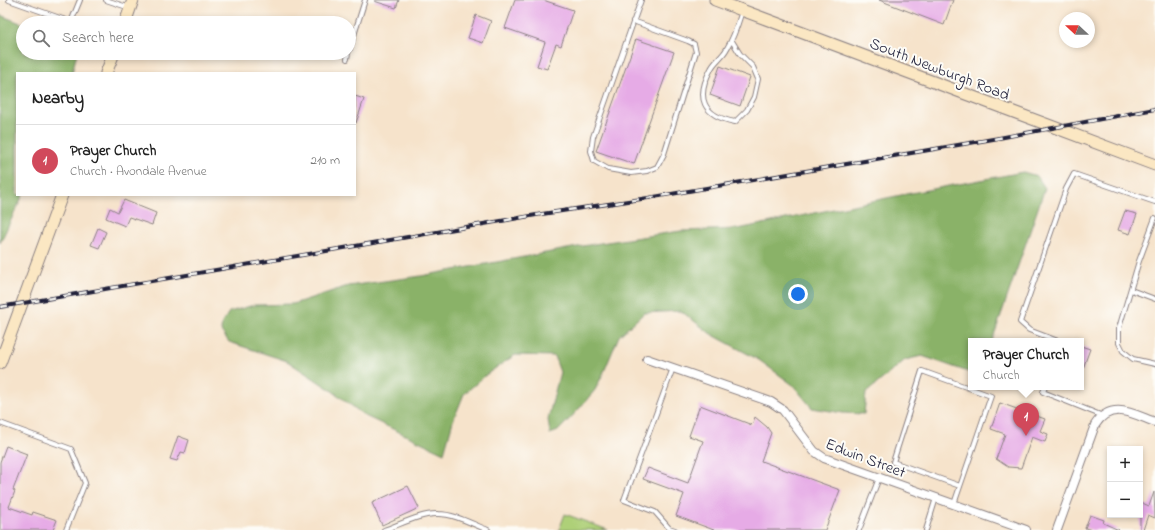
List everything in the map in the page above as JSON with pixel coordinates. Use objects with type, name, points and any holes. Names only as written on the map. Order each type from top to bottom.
[{"type":"main road","name":"South Newburgh Road","points":[[715,0],[1155,165]]},
{"type":"main road","points":[[127,16],[131,4]]},
{"type":"main road","points":[[106,72],[111,60]]},
{"type":"main road","points":[[0,363],[62,196]]},
{"type":"street","name":"Edwin Street","points":[[647,360],[771,402],[783,410],[818,455],[1026,530]]},
{"type":"street","points":[[1057,530],[1096,425],[1103,416],[1106,413],[1116,410],[1155,422]]},
{"type":"lane","points":[[10,0],[54,16]]},
{"type":"lane","points":[[73,16],[80,0]]},
{"type":"lane","points":[[106,0],[131,4]]},
{"type":"lane","points":[[356,29],[365,0]]},
{"type":"lane","points":[[633,21],[688,41],[694,44],[696,52],[664,154],[657,167],[647,172],[631,173],[608,169],[594,161],[591,151],[593,137],[633,21],[641,0]]},
{"type":"lane","points":[[732,41],[740,54],[754,67],[758,79],[754,97],[747,110],[735,122],[721,120],[705,107],[702,93],[711,69],[725,53],[732,41],[742,10]]},
{"type":"lane","points":[[1050,338],[1029,330],[1020,322],[1066,190],[1074,174],[1155,202]]},
{"type":"lane","points":[[1155,218],[1139,261],[1119,328],[1119,343],[1123,352],[1133,358],[1155,364]]},
{"type":"lane","points":[[1130,290],[1155,299]]},
{"type":"lane","points":[[673,368],[624,500],[655,512],[669,528],[675,530]]},
{"type":"lane","points":[[960,486],[892,462],[922,370],[968,387]]},
{"type":"lane","points":[[954,504],[991,396],[975,390]]},
{"type":"lane","points":[[1044,390],[1043,392],[1103,416]]},
{"type":"lane","points":[[0,423],[71,449],[85,483],[66,530]]},
{"type":"lane","points":[[859,530],[879,478]]},
{"type":"lane","points":[[926,530],[936,498]]},
{"type":"lane","points":[[384,530],[423,516],[437,513],[450,515],[488,530]]},
{"type":"green space","points":[[0,15],[16,21],[16,60],[75,60],[72,72],[16,72],[16,196],[23,196],[0,243]]},
{"type":"green space","points":[[1023,172],[1037,176],[1045,188],[993,338],[968,338],[968,372],[922,356],[905,360],[866,393],[864,414],[843,413],[812,408],[793,385],[759,360],[711,334],[681,311],[644,313],[619,336],[595,390],[558,431],[550,434],[548,419],[560,372],[554,356],[515,355],[487,374],[464,394],[453,421],[444,453],[365,416],[331,390],[287,361],[229,342],[221,331],[222,323],[229,312],[254,305],[293,304],[348,286],[421,276],[594,244],[681,231],[738,229],[906,194]]},
{"type":"green space","points":[[565,514],[608,530],[559,530]]},
{"type":"building","points":[[399,0],[396,8],[374,1]]},
{"type":"building","points":[[515,0],[543,0],[573,10],[561,46],[556,44],[547,69],[537,66],[545,42],[505,28]]},
{"type":"building","points":[[879,0],[953,0],[944,25]]},
{"type":"building","points":[[476,15],[491,21],[483,43],[468,38]]},
{"type":"building","points":[[636,39],[674,52],[634,164],[596,151]]},
{"type":"building","points":[[720,66],[750,77],[740,106],[710,95]]},
{"type":"building","points":[[356,96],[364,99],[356,123]]},
{"type":"building","points":[[124,200],[156,213],[152,225],[129,217],[125,226],[106,218],[110,208],[118,212]]},
{"type":"building","points":[[1125,211],[1137,214],[1130,234],[1118,230]]},
{"type":"building","points":[[98,228],[106,232],[99,248],[91,245]]},
{"type":"building","points":[[1084,347],[1090,349],[1084,366]]},
{"type":"building","points":[[1000,403],[1045,419],[1040,431],[1048,434],[1045,442],[1032,437],[1021,468],[1008,467],[996,459],[1005,434],[991,429]]},
{"type":"building","points":[[700,405],[752,425],[755,417],[767,427],[771,433],[761,461],[840,490],[825,530],[714,530],[676,516],[684,494],[643,479],[648,468],[688,483],[703,441],[689,436]]},
{"type":"building","points":[[178,436],[189,440],[185,453],[181,452],[177,461],[170,459]]},
{"type":"building","points":[[6,446],[27,454],[13,490],[15,491],[9,507],[32,515],[33,512],[57,520],[53,530],[0,530],[0,462]]},
{"type":"building","points":[[408,486],[419,508],[382,525],[372,503]]},
{"type":"building","points":[[1154,492],[1155,518],[1148,515],[1143,530],[1140,530],[1140,518],[1143,518],[1143,503],[1149,506]]},
{"type":"building","points":[[1090,515],[1104,520],[1103,523],[1119,530],[1092,530],[1085,528]]},
{"type":"railway","points":[[0,307],[542,214],[648,198],[999,138],[1155,109]]},
{"type":"place","name":"Prayer Church","points":[[1026,436]]}]
